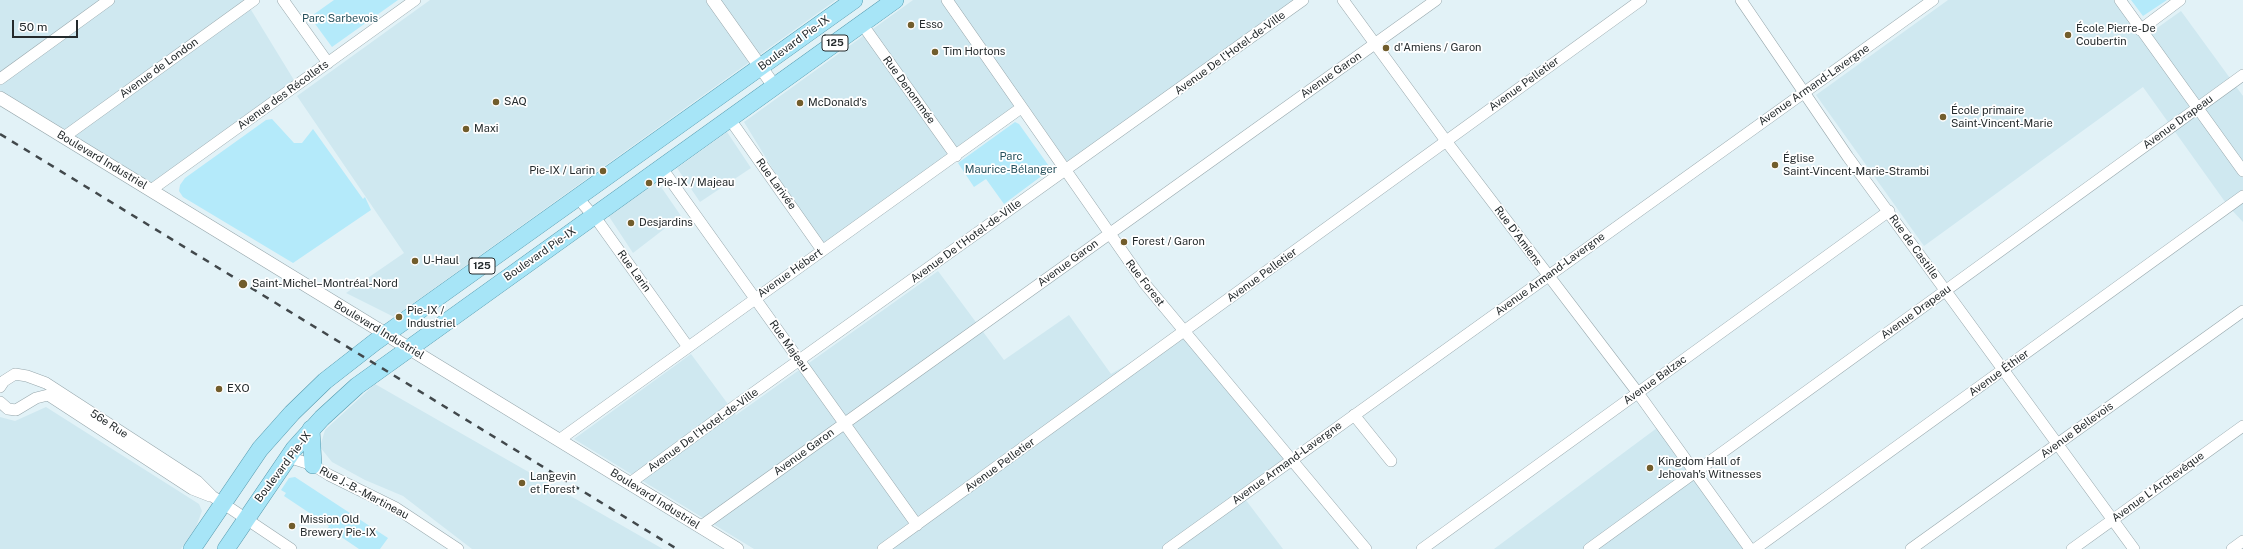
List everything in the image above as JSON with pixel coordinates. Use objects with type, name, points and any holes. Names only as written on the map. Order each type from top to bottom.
[{"type":"main road","name":"Boulevard Pie-IX","points":[[226,549],[288,457],[311,429],[357,386],[895,0]]},
{"type":"main road","name":"Boulevard Pie-IX","points":[[192,549],[217,500],[296,408],[339,369],[761,67],[845,3]]},
{"type":"main road","points":[[311,429],[313,465]]},
{"type":"street","points":[[0,79],[109,0]]},
{"type":"street","name":"Avenue de London","points":[[64,137],[254,0]]},
{"type":"street","points":[[283,0],[328,63]]},
{"type":"street","name":"Avenue des Récollets","points":[[151,190],[415,0]]},
{"type":"street","points":[[713,0],[774,86]]},
{"type":"street","name":"Rue Forest","points":[[947,0],[1108,234],[1145,284],[1366,549]]},
{"type":"street","name":"Avenue De l'Hotel-de-Ville","points":[[630,483],[799,360],[1303,0]]},
{"type":"street","name":"Rue D'Amiens","points":[[1343,0],[1446,141],[1638,393],[1750,549]]},
{"type":"street","name":"Avenue Garon","points":[[700,527],[1436,0]]},
{"type":"street","name":"Avenue Pelletier","points":[[883,549],[1641,0]]},
{"type":"street","name":"Rue de Castille","points":[[1741,0],[1804,93],[2134,549]]},
{"type":"street","name":"Avenue Armand-Lavergne","points":[[1168,549],[1933,0]]},
{"type":"street","points":[[2120,0],[2140,30],[2243,171]]},
{"type":"street","points":[[2140,30],[2180,0]]},
{"type":"street","name":"Rue Denommée","points":[[862,24],[956,156]]},
{"type":"street","name":"Avenue Drapeau","points":[[1589,549],[2243,75]]},
{"type":"street","name":"Boulevard Industriel","points":[[0,98],[737,549]]},
{"type":"street","name":"Avenue Hébert","points":[[559,440],[1021,108]]},
{"type":"street","name":"Rue Larivée","points":[[729,118],[822,250]]},
{"type":"street","name":"Rue Majeau","points":[[661,167],[917,525]]},
{"type":"street","name":"Avenue Éthier","points":[[1755,549],[2243,196]]},
{"type":"street","name":"Rue Larin","points":[[578,198],[594,216],[688,347]]},
{"type":"street","name":"Avenue Balzac","points":[[1422,549],[1889,211]]},
{"type":"street","name":"Avenue Bellevois","points":[[1911,549],[2243,311]]},
{"type":"street","name":"56e Rue","points":[[0,387],[7,378],[15,374],[41,381],[192,478],[217,500],[291,549]]},
{"type":"street","name":"56e Rue","points":[[0,402],[8,409],[16,410],[22,408],[36,398],[48,395],[192,490],[217,500]]},
{"type":"street","points":[[1354,415],[1391,461]]},
{"type":"street","name":"Avenue L'Archevêque","points":[[2072,549],[2243,426]]},
{"type":"street","name":"Rue J.-B.-Martineau","points":[[288,457],[313,465],[329,475],[396,508],[458,549]]},
{"type":"street","points":[[2232,549],[2243,541]]},
{"type":"shaded area","points":[[0,0],[245,0],[297,85],[151,190],[0,98]]},
{"type":"shaded area","points":[[430,0],[836,0],[394,317],[346,293],[404,253],[297,96]]},
{"type":"shaded area","points":[[913,0],[1296,0],[1068,163],[1024,100],[821,248],[744,122]]},
{"type":"shaded area","points":[[1948,0],[2116,0],[2150,33],[2181,11],[2243,96],[2243,222],[2228,206],[2143,87],[1924,246],[1816,95]]},
{"type":"shaded area","points":[[727,132],[751,168],[700,202],[677,168]]},
{"type":"shaded area","points":[[657,181],[681,216],[633,253],[608,215]]},
{"type":"shaded area","points":[[938,271],[1004,360],[1069,315],[1111,374],[1185,331],[1291,460],[1242,495],[1283,549],[754,549],[574,439],[691,354],[736,415]]},
{"type":"shaded area","points":[[375,384],[663,549],[472,549],[403,496],[365,480],[332,462],[320,447],[325,430]]},
{"type":"shaded area","points":[[46,407],[199,504],[202,511],[196,527],[181,549],[0,549],[0,417],[15,421]]},
{"type":"shaded area","points":[[1661,425],[1750,549],[1494,549]]},
{"type":"green space","name":"Parc Sarbevois","points":[[334,0],[398,0],[332,47],[310,17]]},
{"type":"green space","points":[[2131,0],[2167,0],[2143,16]]},
{"type":"green space","points":[[272,119],[294,143],[302,143],[313,129],[363,199],[365,197],[371,210],[293,263],[183,197],[179,191],[180,185],[185,178],[266,120]]},
{"type":"green space","name":"Parc Maurice-Bélanger","points":[[1015,122],[1019,124],[1051,169],[1004,204],[986,179],[974,187],[958,163]]},
{"type":"green space","points":[[295,477],[388,538],[380,549],[359,549],[328,528],[329,526],[284,496],[286,493],[281,490],[289,478]]},
{"type":"railway","points":[[0,134],[677,549]]},
{"type":"place","name":"Esso","points":[[911,25]]},
{"type":"place","name":"École Pierre-De Coubertin","points":[[2068,35]]},
{"type":"place","name":"d'Amiens / Garon","points":[[1386,48]]},
{"type":"place","name":"Tim Hortons","points":[[935,52]]},
{"type":"place","name":"SAQ","points":[[496,102]]},
{"type":"place","name":"McDonald's","points":[[800,103]]},
{"type":"place","name":"École primaire Saint-Vincent-Marie","points":[[1943,117]]},
{"type":"place","name":"Maxi","points":[[466,129]]},
{"type":"place","name":"Église Saint-Vincent-Marie-Strambi","points":[[1775,165]]},
{"type":"place","name":"Pie-IX / Larin","points":[[603,171]]},
{"type":"place","name":"Pie-IX / Majeau","points":[[649,183]]},
{"type":"place","name":"Desjardins","points":[[631,223]]},
{"type":"place","name":"Forest / Garon","points":[[1124,242]]},
{"type":"place","name":"U-Haul","points":[[415,261]]},
{"type":"place","name":"Saint-Michel–Montréal-Nord","points":[[243,284]]},
{"type":"place","name":"Pie-IX / Industriel","points":[[399,317]]},
{"type":"place","name":"EXO","points":[[219,389]]},
{"type":"place","name":"Kingdom Hall of Jehovah's Witnesses","points":[[1650,468]]},
{"type":"place","name":"Langevin et Forest","points":[[522,483]]},
{"type":"place","name":"Mission Old Brewery Pie-IX","points":[[292,526]]}]
